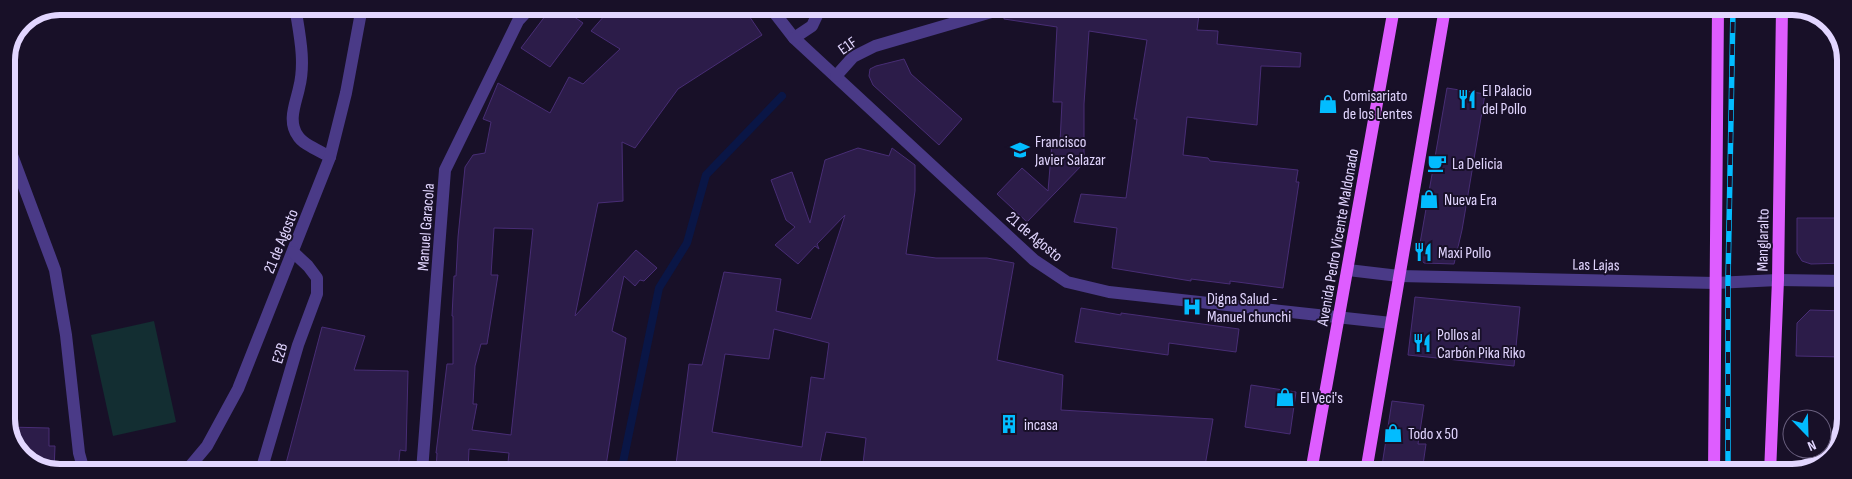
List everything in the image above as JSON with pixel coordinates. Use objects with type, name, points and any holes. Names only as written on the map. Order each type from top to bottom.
[{"type":"main road","name":"Avenida Pedro Vicente Maldonado","points":[[1312,464],[1393,15]]},
{"type":"main road","points":[[1367,464],[1444,15]]},
{"type":"main road","points":[[1714,464],[1718,15]]},
{"type":"main road","name":"Manglaralto","points":[[1770,464],[1778,280],[1782,15]]},
{"type":"street","points":[[297,15],[302,53],[300,86],[293,107],[293,126],[298,138],[330,157]]},
{"type":"street","name":"21 de Agosto","points":[[192,464],[207,446],[238,389],[330,157],[346,93],[360,15]]},
{"type":"street","name":"Manuel Garacola","points":[[423,464],[445,170],[518,21],[524,15]]},
{"type":"street","name":"21 de Agosto","points":[[776,15],[794,38],[1034,260],[1067,282],[1109,292],[1391,323]]},
{"type":"street","points":[[794,38],[812,26],[817,15]]},
{"type":"street","name":"E1F","points":[[836,76],[853,57],[875,46],[981,15]]},
{"type":"street","points":[[15,163],[55,270],[66,335],[79,453],[82,464]]},
{"type":"street","name":"E2B","points":[[264,464],[298,345],[317,294],[317,278],[308,266],[293,252]]},
{"type":"street","name":"Las Lajas","points":[[1348,270],[1399,276],[1715,283],[1778,280],[1837,281]]},
{"type":"green space","points":[[154,321],[176,422],[113,436],[91,335]]},
{"type":"building","points":[[546,15],[572,15],[583,23],[550,67],[521,48]]},
{"type":"building","points":[[605,15],[748,15],[762,35],[678,89],[635,148],[622,142],[623,201],[598,203],[575,316],[636,250],[657,268],[644,281],[640,280],[635,286],[624,276],[612,331],[626,338],[606,464],[508,464],[509,453],[469,449],[468,464],[436,464],[436,453],[447,364],[453,364],[452,316],[454,276],[456,276],[465,167],[473,155],[485,153],[491,122],[483,119],[498,83],[550,113],[569,77],[583,84],[620,49],[591,31]],"holes":[[[494,228],[533,229],[511,435],[472,430],[477,404],[473,404],[475,366],[481,344],[487,344],[498,275],[491,275]]]},
{"type":"building","points":[[1004,15],[1199,15],[1197,30],[1218,31],[1217,44],[1301,53],[1300,67],[1261,66],[1257,125],[1187,117],[1183,155],[1208,158],[1210,161],[1298,170],[1296,182],[1299,182],[1283,288],[1230,281],[1230,284],[1191,279],[1191,281],[1112,268],[1117,228],[1074,222],[1081,194],[1126,198],[1137,119],[1134,119],[1147,40],[1089,31],[1084,104],[1084,163],[1027,222],[997,194],[1022,168],[1048,191],[1052,143],[1060,143],[1062,102],[1053,102],[1057,27],[1004,19]]},
{"type":"building","points":[[904,59],[911,74],[962,119],[939,145],[873,85],[869,76],[870,69],[876,66]]},
{"type":"building","points":[[1447,88],[1485,94],[1462,230],[1454,264],[1424,263],[1418,255]]},
{"type":"building","points":[[858,148],[889,156],[892,148],[915,165],[915,191],[906,254],[936,258],[987,258],[1014,263],[997,360],[1063,375],[1061,410],[1213,419],[1205,464],[863,464],[866,438],[826,432],[820,464],[676,464],[689,364],[702,365],[724,272],[781,279],[776,311],[811,319],[845,215],[817,244],[819,249],[815,246],[798,264],[775,245],[795,227],[786,220],[771,180],[792,172],[810,223],[825,160]],"holes":[[[774,329],[829,343],[824,379],[811,377],[802,447],[712,432],[725,354],[769,359]]]},
{"type":"building","points":[[1797,218],[1837,218],[1837,263],[1811,264],[1802,261],[1797,253]]},
{"type":"building","points":[[1415,297],[1520,307],[1514,366],[1408,355]]},
{"type":"building","points":[[1081,308],[1121,315],[1121,313],[1239,329],[1236,352],[1169,343],[1168,355],[1075,342]]},
{"type":"building","points":[[1810,310],[1837,311],[1837,357],[1796,356],[1797,323]]},
{"type":"building","points":[[322,327],[365,336],[354,370],[408,371],[406,451],[400,450],[399,464],[286,464]]},
{"type":"building","points":[[1251,385],[1296,392],[1290,434],[1245,427]]},
{"type":"building","points":[[1392,401],[1424,405],[1418,444],[1426,444],[1423,464],[1382,464]]},
{"type":"building","points":[[16,427],[49,428],[49,446],[55,446],[54,464],[40,459],[30,453],[24,446],[18,436]]},
{"type":"waterway","points":[[623,464],[659,288],[687,243],[706,175],[782,96]]},
{"type":"railway","points":[[1728,464],[1728,282],[1733,15]]},
{"type":"place","name":"El Palacio del Pollo","points":[[1467,99]]},
{"type":"place","name":"Comisariato de los Lentes","points":[[1328,104]]},
{"type":"place","name":"Francisco Javier Salazar","points":[[1020,150]]},
{"type":"place","name":"La Delicia","points":[[1437,163]]},
{"type":"place","name":"Nueva Era","points":[[1429,199]]},
{"type":"place","name":"Maxi Pollo","points":[[1423,252]]},
{"type":"place","name":"Digna Salud - Manuel chunchi","points":[[1192,307]]},
{"type":"place","name":"Pollos al Carbón Pika Riko","points":[[1422,343]]},
{"type":"place","name":"El Veci's","points":[[1285,397]]},
{"type":"place","name":"incasa","points":[[1009,424]]},
{"type":"place","name":"Todo x 50","points":[[1393,433]]}]
